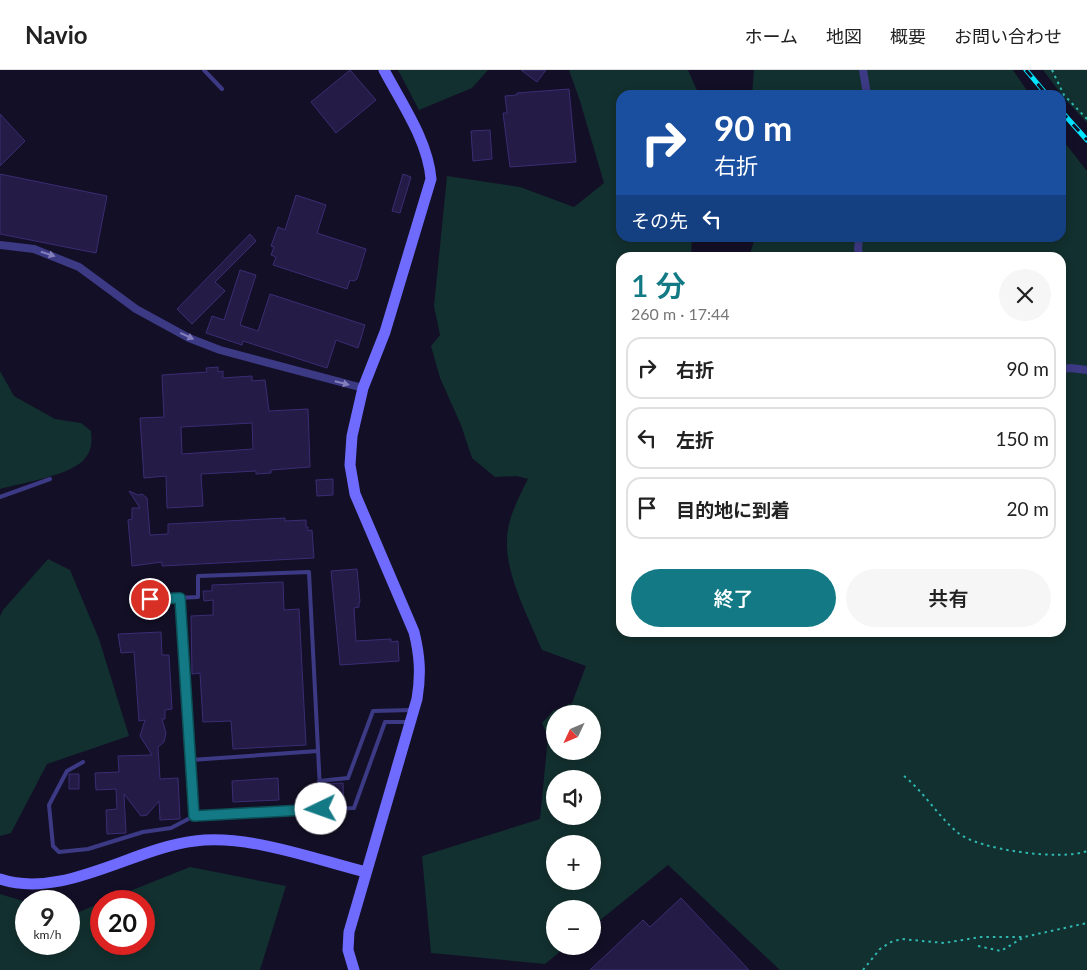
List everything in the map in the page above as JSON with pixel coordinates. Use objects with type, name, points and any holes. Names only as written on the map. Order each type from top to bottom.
[{"type":"street","points":[[354,970],[348,950],[349,932],[414,710],[421,676],[420,654],[414,632],[355,494],[350,465],[352,436],[363,388],[385,332],[431,179],[430,166],[425,150],[384,70]]},
{"type":"street","points":[[863,70],[866,90]]},
{"type":"street","points":[[0,245],[34,249],[79,267],[136,308],[190,338],[212,347],[363,388]]},
{"type":"street","points":[[1066,368],[1087,370]]},
{"type":"street","points":[[0,880],[26,884],[63,880],[174,845],[214,839],[249,842],[366,872]]},
{"type":"lane","points":[[204,70],[222,89]]},
{"type":"lane","points":[[0,496],[50,479]]},
{"type":"lane","points":[[136,600],[198,597],[198,576],[309,572],[321,809]]},
{"type":"lane","points":[[180,598],[194,816]]},
{"type":"lane","points":[[319,781],[348,778],[373,711],[414,710]]},
{"type":"lane","points":[[83,762],[66,770],[49,805],[54,846],[59,852],[88,849],[143,832],[171,828],[194,816],[354,808],[385,722],[410,722]]},
{"type":"lane","points":[[191,760],[318,752]]},
{"type":"path","points":[[1052,70],[1062,90]]},
{"type":"path","points":[[1066,97],[1087,119]]},
{"type":"path","points":[[904,776],[916,786],[956,832],[965,838],[992,848],[1072,855],[1087,851]]},
{"type":"path","points":[[863,970],[880,948],[902,939],[944,943],[981,937],[1024,937],[1087,924]]},
{"type":"path","points":[[978,946],[1001,951],[1024,937]]},
{"type":"green space","points":[[398,70],[488,70],[472,88],[419,110]]},
{"type":"green space","points":[[569,70],[688,70],[697,90],[616,90],[616,242],[692,242],[691,252],[616,252],[616,637],[1066,637],[1066,252],[751,252],[754,242],[1066,242],[1066,144],[1087,171],[1087,970],[780,970],[668,865],[601,919],[601,900],[546,900],[546,955],[556,955],[545,964],[431,953],[422,856],[540,819],[546,758],[546,760],[601,760],[601,705],[567,705],[572,703],[586,666],[542,650],[525,611],[510,567],[507,553],[509,524],[514,508],[528,479],[517,476],[495,477],[472,458],[461,425],[440,378],[431,346],[440,335],[434,306],[447,176],[520,187],[574,207],[604,183]]},
{"type":"green space","points":[[754,70],[1013,70],[1027,90],[752,90]]},
{"type":"green space","points":[[1043,70],[1087,70],[1087,123],[1066,100],[1066,90],[1058,90]]},
{"type":"green space","points":[[0,371],[14,396],[55,419],[81,423],[91,431],[89,451],[80,463],[71,469],[59,473],[0,489]]},
{"type":"green space","points":[[48,559],[70,570],[99,639],[129,736],[47,764],[11,833],[0,836],[0,616],[3,610]]},
{"type":"green space","points":[[546,719],[546,732],[542,723]]},
{"type":"green space","points":[[190,867],[286,886],[260,970],[0,970],[0,894],[15,899],[15,955],[80,955],[80,912],[90,907],[90,955],[155,955],[155,890],[132,890]]},
{"type":"building","points":[[350,70],[376,100],[336,133],[311,102]]},
{"type":"building","points":[[521,70],[546,70],[537,82]]},
{"type":"building","points":[[569,89],[576,162],[510,167],[503,113],[507,113],[505,96],[517,95],[517,93]]},
{"type":"building","points":[[0,114],[25,141],[0,166]]},
{"type":"building","points":[[490,130],[492,159],[473,161],[471,131]]},
{"type":"building","points":[[0,174],[107,196],[96,253],[0,234]]},
{"type":"building","points":[[403,174],[411,177],[400,213],[392,211]]},
{"type":"building","points":[[296,195],[326,205],[317,233],[366,249],[357,279],[354,281],[350,280],[347,289],[273,265],[276,257],[271,255],[274,247],[271,246],[278,227],[285,230]]},
{"type":"building","points":[[250,234],[256,241],[215,282],[225,291],[192,324],[177,309]]},
{"type":"building","points":[[240,270],[256,275],[240,325],[258,331],[270,294],[365,325],[358,348],[336,340],[327,368],[243,341],[242,345],[206,333],[212,316],[224,320]]},
{"type":"building","points":[[218,367],[218,372],[223,371],[223,378],[252,376],[252,381],[265,380],[269,411],[308,409],[310,467],[271,470],[271,473],[256,474],[256,471],[201,474],[203,506],[167,508],[166,476],[144,478],[140,418],[164,417],[162,375],[207,372],[206,368]],"holes":[[[252,423],[253,449],[182,454],[181,427]]]},
{"type":"building","points":[[333,479],[333,495],[317,496],[316,480]]},
{"type":"building","points":[[129,491],[138,495],[142,494],[147,498],[150,535],[168,534],[168,524],[285,518],[285,521],[306,520],[308,531],[312,530],[314,558],[162,566],[162,562],[132,566],[128,520],[132,519],[132,508],[140,508]]},
{"type":"building","points":[[357,569],[360,602],[359,607],[354,608],[356,641],[391,639],[391,642],[398,641],[399,661],[340,665],[331,571]]},
{"type":"building","points":[[283,582],[284,610],[299,609],[306,745],[233,749],[231,721],[203,722],[200,673],[192,674],[191,616],[213,615],[213,600],[204,601],[203,591],[212,591],[212,585]]},
{"type":"building","points":[[161,632],[162,655],[169,655],[172,709],[165,710],[165,719],[162,719],[166,733],[164,742],[158,747],[160,779],[178,778],[180,819],[160,820],[159,801],[147,815],[141,816],[124,794],[126,833],[107,834],[106,810],[117,809],[116,789],[96,790],[95,773],[119,772],[118,756],[152,755],[140,736],[145,720],[139,721],[134,652],[121,653],[118,634]]},
{"type":"building","points":[[69,774],[79,774],[79,789],[69,789]]},
{"type":"building","points":[[278,778],[279,800],[233,802],[232,781]]},
{"type":"building","points":[[343,783],[344,805],[327,805],[325,784]]},
{"type":"building","points":[[681,898],[749,970],[590,970],[643,920],[650,927]]},
{"type":"railway","points":[[1026,70],[1043,90]]},
{"type":"railway","points":[[1066,117],[1087,140]]},
{"type":"route","points":[[150,599],[180,598],[194,816],[321,809]]}]
